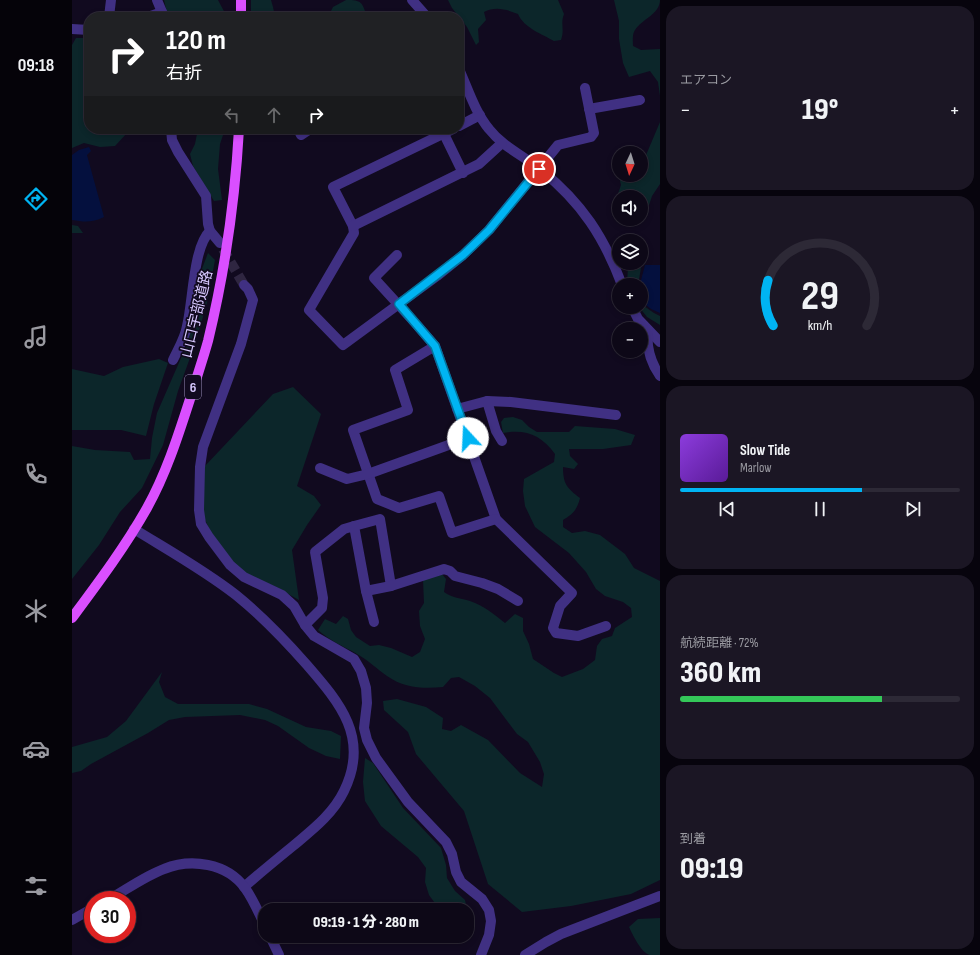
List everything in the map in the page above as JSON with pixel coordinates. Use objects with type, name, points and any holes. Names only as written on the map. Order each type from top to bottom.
[{"type":"main road","points":[[241,0],[241,12]]},
{"type":"main road","name":"山口宇部道路","points":[[72,618],[114,562],[134,529],[150,501],[175,446],[207,343],[225,263],[235,189],[239,134]]},
{"type":"street","points":[[110,12],[111,0]]},
{"type":"street","points":[[157,0],[161,12]]},
{"type":"street","points":[[412,0],[423,12]]},
{"type":"street","points":[[72,28],[84,29]]},
{"type":"street","points":[[464,80],[480,115],[489,129],[502,143],[539,169],[570,195],[603,241],[620,278]]},
{"type":"street","points":[[442,134],[333,187],[353,226],[354,233],[308,310],[343,345],[463,255],[489,230],[558,145],[591,137],[594,133],[585,88]]},
{"type":"street","points":[[589,109],[640,100]]},
{"type":"street","points":[[464,123],[480,115]]},
{"type":"street","points":[[171,134],[172,140],[178,152],[206,196],[210,231],[220,243]]},
{"type":"street","points":[[449,134],[463,173]]},
{"type":"street","points":[[353,226],[463,173],[479,164],[502,143]]},
{"type":"street","points":[[173,360],[188,325],[193,280],[202,242],[210,231]]},
{"type":"street","points":[[397,255],[374,278],[399,304],[435,346],[496,519],[572,593],[560,606],[553,628],[556,633],[578,636],[606,626]]},
{"type":"street","points":[[244,285],[248,289],[253,300],[241,344],[203,447],[200,467],[199,510],[201,524],[230,565],[244,577],[282,595],[294,606],[314,636],[354,659],[361,671],[366,688],[367,703],[364,728],[367,740],[376,758],[408,802],[446,842],[452,854],[456,872],[461,882],[482,899],[488,910],[491,921],[490,928],[481,955]]},
{"type":"street","points":[[648,330],[660,342]]},
{"type":"street","points":[[648,345],[650,356],[660,376]]},
{"type":"street","points":[[435,346],[395,370],[408,410],[353,430],[368,474],[377,499],[399,508],[439,496],[452,533],[496,519]]},
{"type":"street","points":[[458,409],[487,401],[511,402],[616,415]]},
{"type":"street","points":[[487,401],[496,431],[502,441]]},
{"type":"street","points":[[320,468],[347,479],[368,474],[468,438]]},
{"type":"street","points":[[306,625],[322,608],[323,598],[315,552],[344,529],[380,519],[391,586]]},
{"type":"street","points":[[354,526],[366,591],[374,622]]},
{"type":"street","points":[[134,529],[209,576],[262,617],[289,644],[336,700],[345,715],[350,730],[354,753],[350,777],[339,799],[316,827],[244,887]]},
{"type":"street","points":[[366,591],[391,586],[444,569],[450,571],[455,576],[498,589],[518,601]]},
{"type":"street","points":[[124,891],[163,869],[190,862],[213,866],[235,877],[244,887],[258,910]]},
{"type":"street","points":[[526,955],[561,934],[660,896]]},
{"type":"street","points":[[72,920],[84,913]]},
{"type":"street","points":[[273,943],[279,955]]},
{"type":"green space","points":[[164,0],[218,0],[224,12],[167,12]]},
{"type":"green space","points":[[251,0],[271,0],[274,12],[251,12]]},
{"type":"green space","points":[[346,0],[358,1],[361,3],[365,12],[330,12],[333,7]]},
{"type":"green space","points":[[448,0],[558,0],[564,14],[562,21],[563,33],[561,40],[554,41],[529,27],[524,23],[518,14],[505,10],[492,9],[484,12],[486,20],[478,29],[479,42],[476,45],[464,23],[464,12],[455,12]]},
{"type":"green space","points":[[614,0],[660,0],[654,13],[638,26],[633,33],[633,46],[641,50],[660,49],[660,96],[658,82],[650,71],[629,77],[623,63],[619,39],[619,21]]},
{"type":"green space","points":[[76,38],[84,38],[84,134],[126,134],[115,146],[100,147],[84,143],[72,148],[72,45]]},
{"type":"green space","points":[[660,122],[660,184],[652,196],[648,206],[648,190],[619,190],[620,182],[648,182],[648,150]]},
{"type":"green space","points":[[197,134],[223,134],[220,144],[218,169],[222,200],[214,201],[193,166],[190,154],[195,144]]},
{"type":"green space","points":[[72,225],[78,226],[83,233],[72,233]]},
{"type":"green space","points":[[208,253],[215,260],[207,303],[195,344],[178,391],[163,445],[142,488],[120,512],[99,545],[72,579],[72,446],[95,450],[130,452],[134,460],[150,459],[157,413],[188,342],[193,321],[200,274]]},
{"type":"green space","points":[[628,270],[641,270],[639,278],[627,278]]},
{"type":"green space","points":[[648,309],[660,316],[660,325],[645,314],[648,314]]},
{"type":"green space","points":[[159,359],[168,363],[154,404],[146,436],[121,430],[72,430],[72,369],[104,376],[123,367]]},
{"type":"green space","points":[[293,387],[321,414],[297,486],[314,496],[321,505],[292,550],[299,600],[274,586],[249,576],[233,564],[217,544],[204,518],[204,467],[273,394]]},
{"type":"green space","points":[[513,417],[522,420],[537,432],[569,432],[575,426],[615,429],[635,435],[631,445],[603,449],[569,449],[570,456],[578,464],[574,469],[563,467],[564,478],[569,488],[580,498],[574,511],[563,520],[563,527],[572,533],[585,531],[600,535],[625,554],[634,568],[660,581],[660,880],[631,894],[571,906],[522,912],[488,884],[464,811],[416,754],[408,732],[384,710],[383,701],[397,699],[426,707],[443,718],[442,729],[451,731],[461,725],[488,740],[520,773],[542,787],[544,774],[540,762],[528,742],[517,734],[490,698],[475,686],[459,677],[451,678],[443,687],[421,688],[400,683],[387,676],[361,656],[332,640],[318,630],[325,619],[336,624],[343,616],[348,619],[351,630],[356,637],[370,646],[379,645],[391,648],[412,657],[420,652],[425,639],[420,626],[419,611],[424,603],[423,580],[442,574],[446,579],[444,592],[447,594],[480,605],[505,623],[515,614],[523,618],[523,631],[529,644],[533,659],[554,673],[562,677],[583,669],[595,660],[597,646],[602,639],[612,636],[615,628],[632,617],[631,608],[623,602],[605,596],[596,589],[586,572],[569,553],[535,527],[525,506],[523,491],[524,479],[554,462],[555,454],[544,442],[532,435],[519,432],[503,433],[501,422],[504,418]]},
{"type":"green space","points":[[162,672],[159,682],[165,697],[178,704],[249,704],[267,709],[306,727],[331,731],[341,736],[340,759],[326,756],[309,748],[278,726],[265,720],[240,715],[185,717],[169,720],[81,771],[72,773],[72,747],[107,737],[126,721]]},
{"type":"green space","points":[[365,758],[373,763],[403,808],[441,848],[446,865],[447,878],[455,891],[465,900],[466,903],[435,903],[429,895],[425,882],[426,868],[418,857],[381,826],[365,801],[363,782]]},
{"type":"green space","points":[[660,918],[660,955],[650,955],[643,951],[640,947],[629,927],[638,919]]},
{"type":"shaded area","points":[[89,147],[91,151],[87,155],[104,217],[88,222],[72,220],[72,155],[79,150]]},
{"type":"shaded area","points":[[648,265],[660,265],[660,313],[648,307],[648,278],[642,278],[644,270],[648,270]]},
{"type":"tunnel","points":[[223,249],[244,285]]},
{"type":"route","points":[[468,438],[435,346],[399,304],[463,255],[489,230],[539,169]]}]
